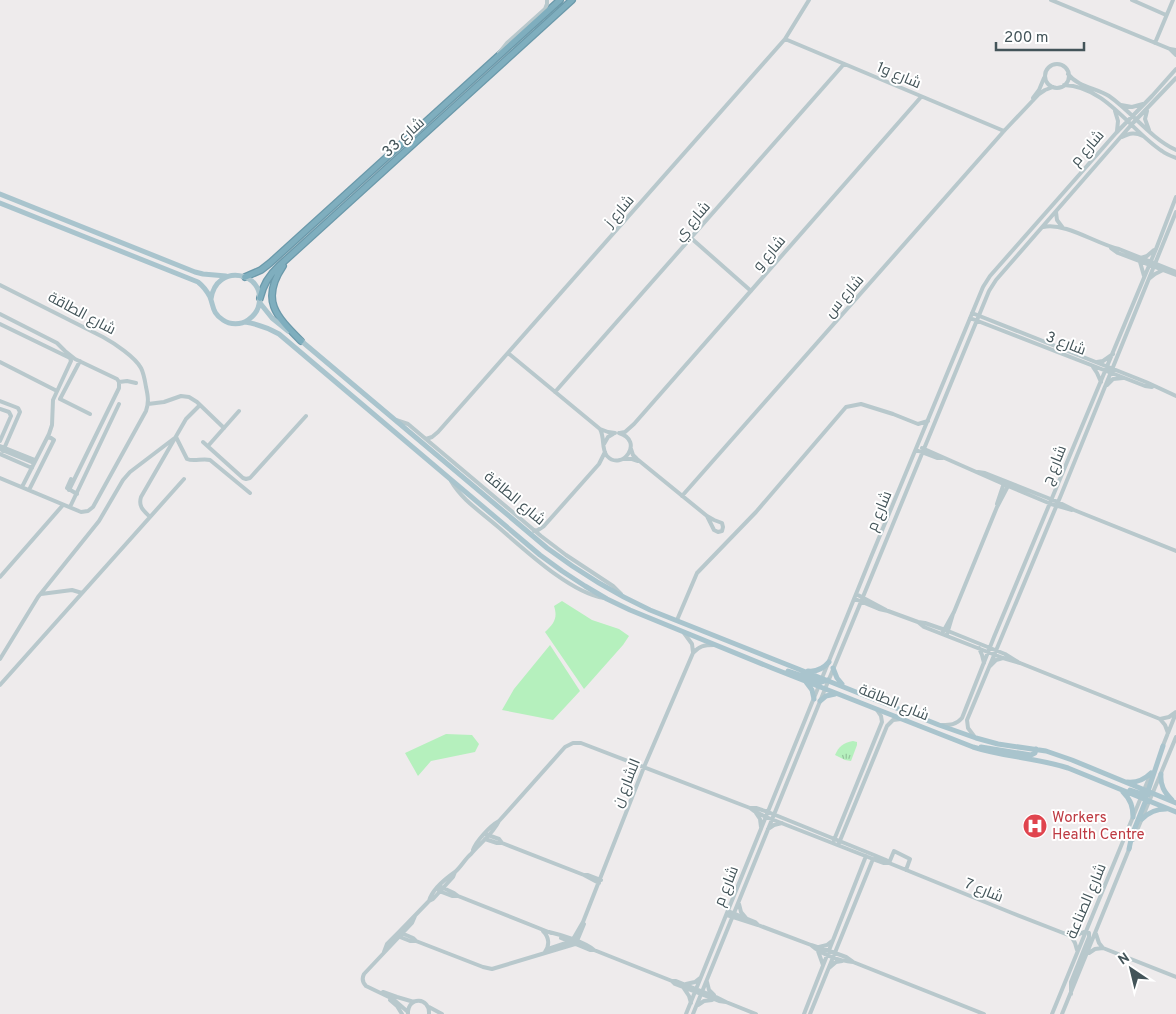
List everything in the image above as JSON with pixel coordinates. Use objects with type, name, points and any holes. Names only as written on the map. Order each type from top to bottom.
[{"type":"highway","name":"شارع 33","points":[[245,277],[270,263],[560,0]]},
{"type":"highway","name":"شارع 33","points":[[260,301],[263,288],[271,274],[572,0]]},
{"type":"highway","points":[[295,252],[276,278],[272,290],[272,299],[278,317],[301,341]]},
{"type":"main road","points":[[0,194],[195,272],[227,276],[236,275],[250,279],[257,287],[260,301],[256,312],[245,322],[233,324],[222,320],[214,310],[211,299],[202,286],[193,280],[0,203]]},
{"type":"main road","points":[[211,299],[217,283],[227,276]]},
{"type":"main road","name":"شارع الطاقة","points":[[260,301],[272,318],[546,548],[591,579],[650,610],[804,671],[838,693],[973,747],[1004,756],[1060,765],[1119,788],[1147,796]]},
{"type":"main road","name":"شارع الطاقة","points":[[245,322],[270,328],[279,334],[555,566],[607,599],[646,617],[803,680],[844,686],[976,738],[998,744],[1055,754],[1072,760],[1123,781],[1176,812]]},
{"type":"main road","points":[[755,660],[876,700]]},
{"type":"main road","points":[[804,671],[818,671],[830,662]]},
{"type":"main road","points":[[834,668],[837,678],[844,686]]},
{"type":"main road","points":[[803,680],[810,686],[817,700],[838,693]]},
{"type":"main road","points":[[1129,849],[1132,835],[1163,746]]},
{"type":"main road","points":[[973,747],[1031,755],[1036,750]]},
{"type":"main road","points":[[1123,781],[1143,780],[1152,773]]},
{"type":"main road","points":[[1161,774],[1162,788],[1175,803]]},
{"type":"main road","points":[[1098,780],[1111,782],[1147,796],[1175,803]]},
{"type":"main road","points":[[1119,788],[1130,801],[1133,817]]},
{"type":"main road","points":[[1142,819],[1154,810],[1168,809]]},
{"type":"street","points":[[497,58],[507,43],[545,9],[547,0]]},
{"type":"street","name":"شارع ز","points":[[426,439],[438,432],[786,39],[809,0]]},
{"type":"street","points":[[1051,0],[1176,50]]},
{"type":"street","points":[[1134,0],[1166,14]]},
{"type":"street","points":[[1155,43],[1173,0]]},
{"type":"street","name":"شارع و1","points":[[786,39],[1004,131]]},
{"type":"street","points":[[1170,49],[1176,55]]},
{"type":"street","name":"شارع ي","points":[[555,392],[844,64]]},
{"type":"street","points":[[1068,74],[1068,80],[1058,88],[1048,84],[1045,78],[1047,69],[1055,64],[1064,67],[1073,80],[1107,95],[1152,134],[1176,150]]},
{"type":"street","name":"شارع م","points":[[686,1014],[772,801],[824,683],[830,662],[856,596],[986,281],[1116,132],[1164,83],[1176,68]]},
{"type":"street","name":"شارع س","points":[[682,496],[1022,111],[1039,90],[1045,78]]},
{"type":"street","name":"شارع م","points":[[824,683],[834,668],[992,285],[1132,124],[1176,78]]},
{"type":"street","points":[[1064,85],[1077,87],[1095,95],[1128,120],[1161,150],[1176,158]]},
{"type":"street","name":"شارع س","points":[[1022,111],[1042,92],[1052,87]]},
{"type":"street","name":"شارع و","points":[[618,433],[625,432],[634,424],[922,97]]},
{"type":"street","points":[[1119,105],[1132,107],[1145,102]]},
{"type":"street","points":[[1148,107],[1145,119],[1146,125],[1152,134]]},
{"type":"street","points":[[1114,109],[1118,121],[1116,132]]},
{"type":"street","points":[[1118,140],[1130,134],[1137,134],[1146,138]]},
{"type":"street","name":"شارع ج","points":[[976,738],[970,731],[967,720],[984,663],[1113,354],[1176,197]]},
{"type":"street","points":[[1056,212],[1057,220],[1062,228]]},
{"type":"street","name":"شارع ج","points":[[939,725],[950,725],[962,718],[989,668],[1176,212]]},
{"type":"street","points":[[1043,227],[1053,226],[1062,228],[1110,247],[1118,253],[1176,274]]},
{"type":"street","points":[[1028,233],[1034,238]]},
{"type":"street","points":[[692,238],[751,291]]},
{"type":"street","points":[[1141,260],[1156,249]]},
{"type":"street","points":[[1159,255],[1163,269]]},
{"type":"street","points":[[1141,260],[1144,277]]},
{"type":"street","points":[[1149,279],[1163,269]]},
{"type":"street","name":"شارع الطاقة","points":[[0,285],[104,337],[136,361],[148,393],[148,404]]},
{"type":"street","points":[[974,329],[989,322],[982,310]]},
{"type":"street","name":"شارع 3","points":[[972,313],[979,318],[1106,369],[1146,382],[1176,396]]},
{"type":"street","points":[[0,314],[57,343],[66,352],[80,361],[119,382],[136,383]]},
{"type":"street","name":"شارع 3","points":[[970,318],[979,318]]},
{"type":"street","points":[[0,324],[70,358],[71,362],[52,402],[52,425],[48,437],[22,487]]},
{"type":"street","points":[[508,353],[600,429],[627,437],[630,440],[633,455],[640,462],[707,516],[722,523],[722,531],[714,530],[707,516]]},
{"type":"street","points":[[1101,382],[1093,364],[1103,361],[1113,354]]},
{"type":"street","points":[[1105,386],[1113,379],[1123,375],[1118,365],[1117,357]]},
{"type":"street","points":[[80,361],[60,399],[90,414]]},
{"type":"street","points":[[0,362],[57,391]]},
{"type":"street","points":[[69,490],[119,388],[119,382]]},
{"type":"street","points":[[0,478],[83,512],[88,511],[92,509],[146,411],[148,404],[181,396],[190,397],[224,428]]},
{"type":"street","points":[[0,401],[18,408],[20,412],[1,449]]},
{"type":"street","points":[[70,507],[119,404]]},
{"type":"street","points":[[677,620],[697,573],[756,512],[846,408],[861,404],[918,424],[928,421]]},
{"type":"street","points":[[150,517],[142,508],[140,499],[188,417],[200,405]]},
{"type":"street","points":[[0,409],[9,412],[11,416],[0,441]]},
{"type":"street","points":[[208,446],[239,411]]},
{"type":"street","points":[[203,442],[243,478],[250,478],[306,416]]},
{"type":"street","name":"شارع الطاقة","points":[[394,419],[408,424],[534,531],[566,556],[613,586],[622,596]]},
{"type":"street","name":"شارع و","points":[[630,440],[630,431],[634,424]]},
{"type":"street","points":[[918,424],[923,433]]},
{"type":"street","points":[[600,429],[605,452],[611,459]]},
{"type":"street","name":"شارع ز","points":[[433,445],[433,440],[438,432]]},
{"type":"street","points":[[604,444],[608,437],[618,433]]},
{"type":"street","points":[[29,490],[54,440],[48,437]]},
{"type":"street","points":[[176,437],[187,459],[210,460],[250,494]]},
{"type":"street","points":[[0,659],[41,594],[97,525],[125,477],[176,437]]},
{"type":"street","points":[[928,437],[932,454]]},
{"type":"street","points":[[917,448],[985,473],[1006,484],[1176,551]]},
{"type":"street","points":[[1,449],[8,455],[34,464]]},
{"type":"street","points":[[1,449],[34,464]]},
{"type":"street","points":[[624,459],[631,449]]},
{"type":"street","points":[[599,464],[605,452]]},
{"type":"street","points":[[918,463],[932,454]]},
{"type":"street","points":[[534,531],[540,530],[544,526],[604,460],[632,458],[640,462]]},
{"type":"street","points":[[69,490],[67,487],[71,478]]},
{"type":"street","points":[[0,685],[184,479]]},
{"type":"street","points":[[945,633],[1006,484]]},
{"type":"street","points":[[900,489],[906,491]]},
{"type":"street","points":[[69,490],[77,494]]},
{"type":"street","points":[[1041,497],[1056,491]]},
{"type":"street","points":[[1061,495],[1064,507]]},
{"type":"street","points":[[1041,497],[1047,513]]},
{"type":"street","points":[[0,577],[63,504]]},
{"type":"street","points":[[1052,516],[1064,507]]},
{"type":"street","points":[[541,536],[544,526]]},
{"type":"street","points":[[872,557],[879,560]]},
{"type":"street","points":[[1024,569],[1030,571]]},
{"type":"street","points":[[867,588],[871,604]]},
{"type":"street","points":[[41,594],[70,590],[82,593]]},
{"type":"street","points":[[856,596],[888,611],[936,627],[945,633],[958,635]]},
{"type":"street","points":[[857,612],[871,604]]},
{"type":"street","points":[[1008,606],[1013,609]]},
{"type":"street","points":[[918,622],[924,627],[995,652],[1160,718],[1168,733]]},
{"type":"street","points":[[936,627],[949,623]]},
{"type":"street","points":[[949,623],[953,631],[958,635],[980,647],[984,663]]},
{"type":"street","points":[[684,632],[692,644],[693,653]]},
{"type":"street","points":[[980,647],[994,637]]},
{"type":"street","points":[[999,642],[1004,656]]},
{"type":"street","points":[[693,653],[703,645],[717,646]]},
{"type":"street","name":"الشارع ن","points":[[574,942],[644,767],[693,653]]},
{"type":"street","points":[[989,668],[996,660],[1004,656]]},
{"type":"street","name":"شارع م","points":[[693,1014],[777,807],[817,700]]},
{"type":"street","points":[[833,841],[882,722],[880,713],[876,708]]},
{"type":"street","points":[[1160,718],[1176,712]]},
{"type":"street","name":"شارع الصناعة","points":[[1062,1014],[1142,819],[1152,773],[1176,712]]},
{"type":"street","points":[[839,843],[887,726],[893,720],[902,719]]},
{"type":"street","name":"شارع الصناعة","points":[[1052,1014],[1133,817],[1161,774],[1176,737]]},
{"type":"street","name":"شارع 7","points":[[485,836],[497,826],[499,821],[565,747],[573,743],[581,743],[782,820],[867,854],[884,863],[889,863],[1071,936]]},
{"type":"street","points":[[858,779],[865,782]]},
{"type":"street","points":[[761,828],[758,811],[772,801]]},
{"type":"street","points":[[768,829],[782,820],[777,807]]},
{"type":"street","points":[[408,1013],[397,1002],[364,984],[362,979],[364,974],[384,952],[387,944],[412,924],[415,916],[429,901],[430,896],[453,877],[455,872],[473,852],[475,845],[485,836],[499,839],[502,842],[600,881]]},
{"type":"street","points":[[889,863],[894,851],[910,859],[906,870]]},
{"type":"street","points":[[804,1014],[867,854]]},
{"type":"street","points":[[810,1014],[874,857]]},
{"type":"street","points":[[747,864],[753,866]]},
{"type":"street","points":[[439,889],[454,893],[590,950],[676,981],[696,991],[756,1014]]},
{"type":"street","points":[[738,903],[746,920]]},
{"type":"street","points":[[728,913],[984,1014]]},
{"type":"street","points":[[728,928],[733,923],[746,920]]},
{"type":"street","points":[[542,930],[547,936],[548,941],[546,952]]},
{"type":"street","points":[[1071,994],[1071,982],[1089,937],[1086,931],[1076,936],[1071,936],[1077,947],[1077,952]]},
{"type":"street","points":[[399,934],[492,969],[574,942]]},
{"type":"street","points":[[1096,934],[1097,940],[1103,948]]},
{"type":"street","points":[[819,949],[834,939]]},
{"type":"street","points":[[840,941],[845,959]]},
{"type":"street","points":[[1086,957],[1091,951],[1103,948],[1176,977]]},
{"type":"street","points":[[819,949],[823,965]]},
{"type":"street","points":[[828,969],[836,962],[845,959]]},
{"type":"street","points":[[684,986],[695,982],[703,974]]},
{"type":"street","points":[[707,980],[709,990],[715,998]]},
{"type":"street","points":[[684,986],[691,1003]]},
{"type":"street","points":[[369,987],[403,999],[423,1002],[433,1011],[442,1014]]},
{"type":"street","points":[[385,995],[402,1014]]},
{"type":"street","points":[[696,1006],[704,1001],[715,998]]},
{"type":"street","points":[[408,1013],[409,1006],[414,1002]]},
{"type":"street","points":[[428,1007],[428,1014]]},
{"type":"green space","points":[[562,601],[592,620],[619,629],[629,636],[584,689],[545,632],[554,620],[556,614],[554,606]]},
{"type":"green space","points":[[550,645],[580,691],[553,720],[502,710],[514,689]]},
{"type":"green space","points":[[446,734],[472,735],[479,744],[475,752],[431,761],[418,776],[405,753]]},
{"type":"green space","points":[[853,741],[857,742],[857,745],[851,761],[835,755],[842,745]]},
{"type":"place","name":"Workers Health Centre","points":[[1035,826]]}]
